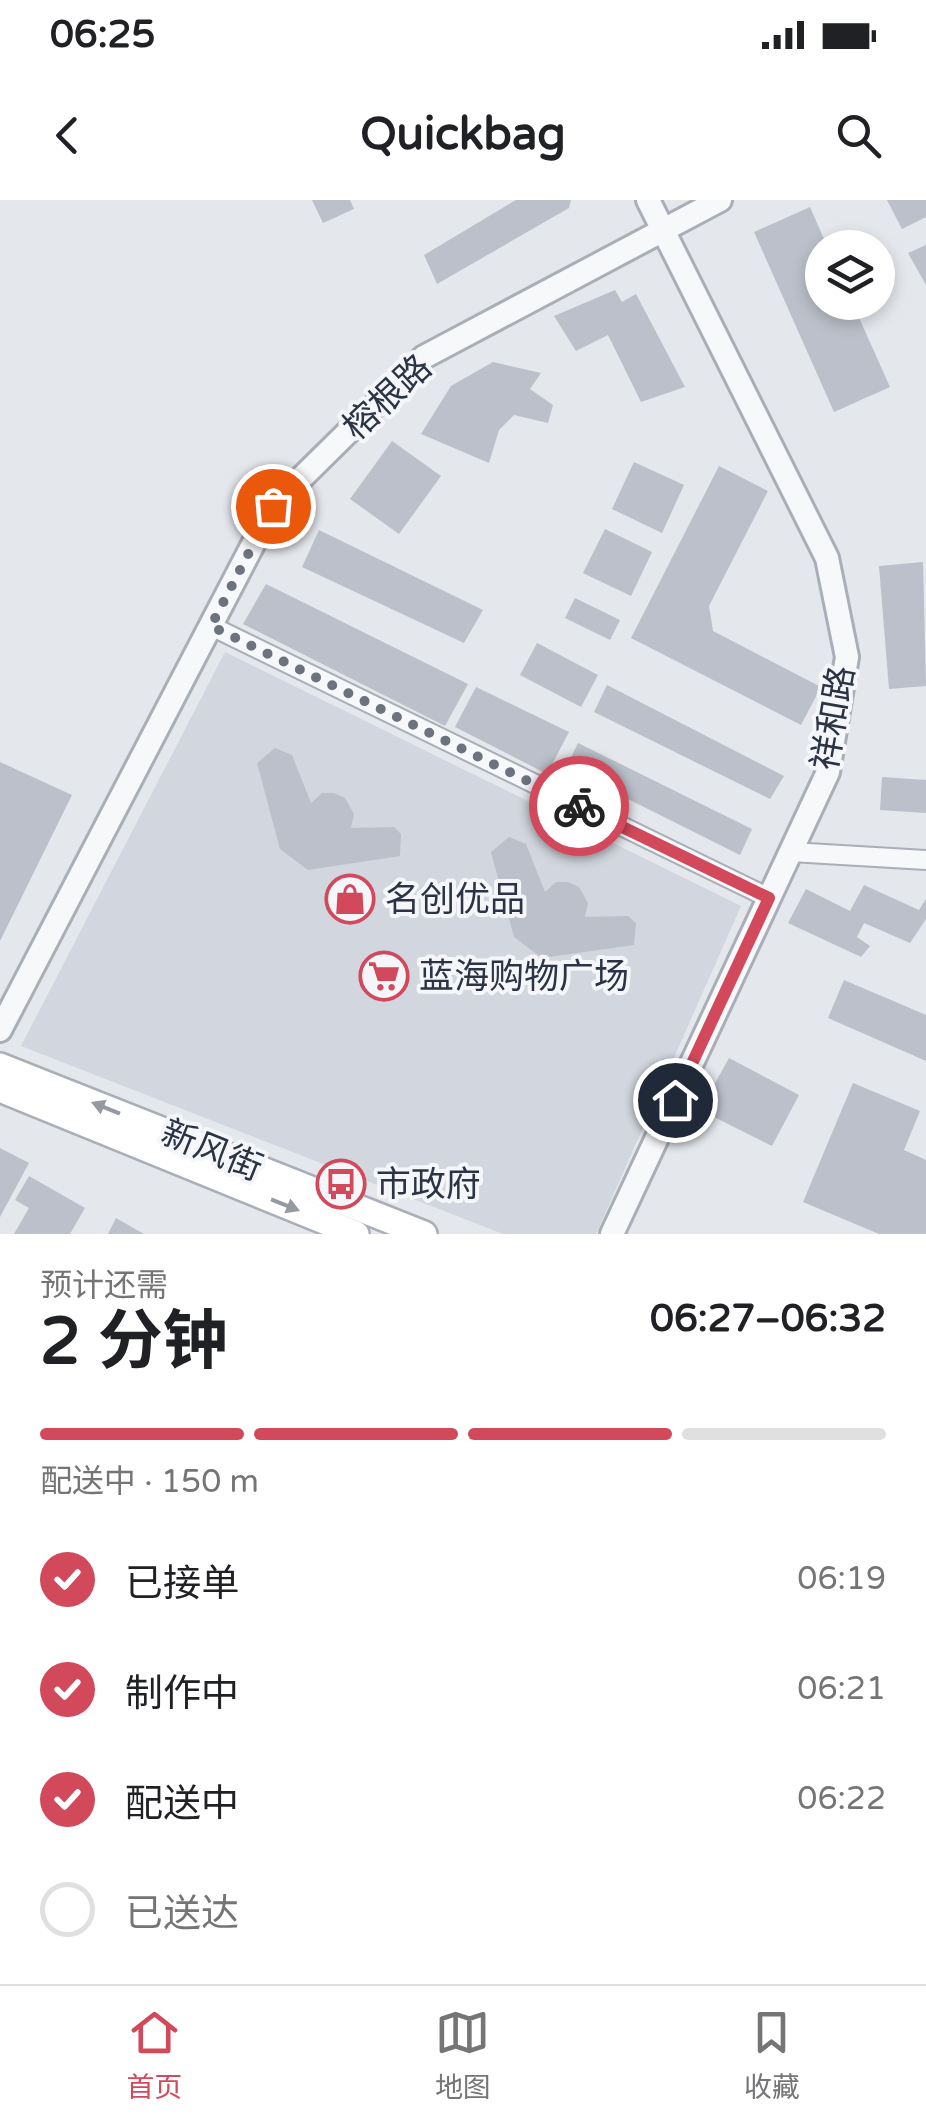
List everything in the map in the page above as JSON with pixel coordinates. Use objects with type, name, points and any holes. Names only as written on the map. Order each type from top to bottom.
[{"type":"main road","name":"新风街","points":[[0,1066],[424,1234]]},
{"type":"main road","name":"新风街","points":[[0,1089],[356,1234]]},
{"type":"street","name":"祥和路","points":[[612,1234],[828,772],[847,657],[827,558],[648,200]]},
{"type":"street","name":"榕根路","points":[[0,1030],[273,506],[424,357],[720,200]]},
{"type":"street","points":[[211,626],[769,898]]},
{"type":"street","points":[[790,852],[926,860]]},
{"type":"shaded area","name":"蓝海购物广场","points":[[225,652],[741,906],[596,1234],[503,1234],[21,1046]]},
{"type":"building","points":[[312,200],[350,200],[354,209],[323,223]]},
{"type":"building","points":[[516,200],[571,200],[569,208],[437,284],[424,255]]},
{"type":"building","points":[[887,200],[926,200],[926,217],[902,229]]},
{"type":"building","points":[[810,207],[820,230],[805,230],[805,320],[860,320],[890,387],[834,412],[754,232]]},
{"type":"building","points":[[926,245],[926,285],[908,253]]},
{"type":"building","points":[[615,290],[622,302],[636,294],[685,387],[641,402],[608,335],[576,351],[554,316]]},
{"type":"building","points":[[493,362],[541,373],[530,389],[553,405],[548,423],[514,415],[499,430],[489,463],[421,434],[451,386]]},
{"type":"building","points":[[392,441],[441,476],[399,534],[350,499]]},
{"type":"building","points":[[634,462],[684,485],[662,533],[612,509]]},
{"type":"building","points":[[719,466],[768,491],[709,606],[713,631],[821,687],[801,725],[631,638]]},
{"type":"building","points":[[605,529],[652,552],[631,596],[583,573]]},
{"type":"building","points":[[319,530],[483,610],[464,643],[302,567]]},
{"type":"building","points":[[923,562],[926,686],[889,689],[879,566]]},
{"type":"building","points":[[266,584],[468,684],[445,726],[243,624]]},
{"type":"building","points":[[575,598],[620,620],[610,640],[565,618]]},
{"type":"building","points":[[537,643],[598,675],[581,707],[520,675]]},
{"type":"building","points":[[607,685],[784,776],[770,799],[594,712]]},
{"type":"building","points":[[476,687],[569,732],[547,774],[455,727]]},
{"type":"building","points":[[578,743],[752,829],[740,855],[566,768]]},
{"type":"building","points":[[275,748],[292,755],[311,803],[322,793],[334,793],[345,798],[354,814],[351,828],[394,827],[401,834],[400,856],[308,870],[280,849],[257,763]]},
{"type":"building","points":[[0,762],[72,795],[0,941]]},
{"type":"building","points":[[882,777],[926,780],[926,813],[880,810]]},
{"type":"building","points":[[509,837],[526,844],[545,892],[556,882],[568,882],[579,887],[588,903],[585,917],[628,916],[636,923],[634,945],[542,958],[514,937],[491,852]]},
{"type":"building","points":[[864,885],[919,910],[926,899],[926,919],[910,943],[864,923],[857,937],[870,946],[861,957],[788,923],[806,889],[850,911]]},
{"type":"building","points":[[844,980],[926,1015],[926,1061],[828,1018]]},
{"type":"building","points":[[729,1058],[799,1095],[772,1146],[700,1110]]},
{"type":"building","points":[[853,1083],[920,1111],[904,1150],[926,1160],[926,1234],[879,1234],[803,1202]]},
{"type":"building","points":[[0,1148],[29,1163],[0,1217]]},
{"type":"building","points":[[29,1176],[85,1208],[70,1234],[14,1234],[29,1208],[15,1200]]},
{"type":"building","points":[[116,1218],[144,1234],[108,1234]]},
{"type":"way so far","points":[[273,506],[211,626],[579,806]]},
{"type":"place","name":"名创优品","points":[[350,899]]},
{"type":"place","name":"蓝海购物广场","points":[[384,976]]},
{"type":"place","name":"市政府","points":[[341,1184]]},
{"type":"route","points":[[579,806],[769,898],[675,1100]]}]
